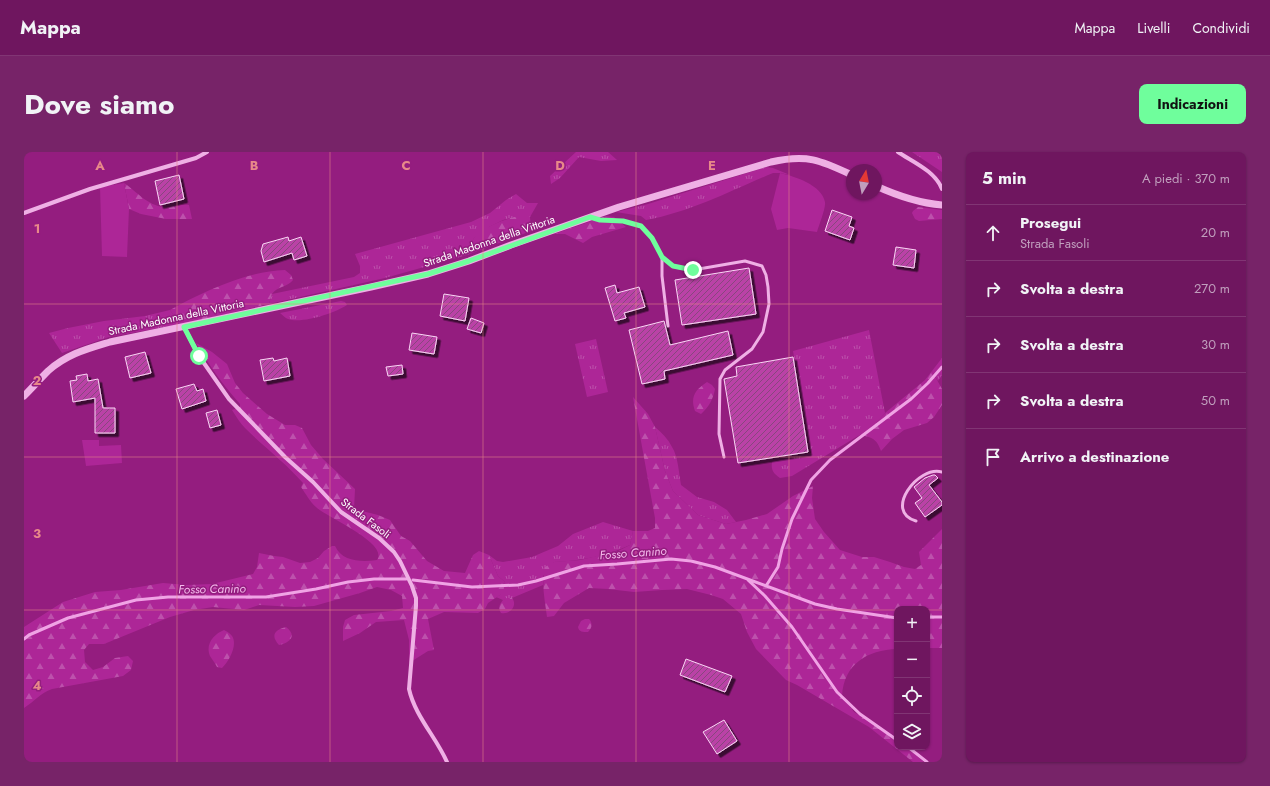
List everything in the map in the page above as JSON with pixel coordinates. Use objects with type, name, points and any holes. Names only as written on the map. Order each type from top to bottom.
[{"type":"street","points":[[24,213],[90,189],[196,158],[207,152]]},
{"type":"street","points":[[898,152],[933,175],[940,183],[942,189]]},
{"type":"street","name":"Strada Madonna della Vittoria","points":[[24,396],[48,370],[66,357],[83,350],[110,342],[428,274],[469,261],[590,217],[697,183],[785,158],[804,158],[814,160],[846,172]]},
{"type":"street","points":[[882,189],[907,199],[942,205]]},
{"type":"street","name":"Strada Fasoli","points":[[184,327],[199,356],[229,399],[285,457],[313,482],[341,512],[379,538],[394,552],[400,561],[416,598],[409,689],[411,699],[415,709],[440,747],[447,762]]},
{"type":"lane","points":[[590,217],[600,220],[623,221],[641,226],[652,238],[662,257],[673,266],[693,270],[745,261],[762,266],[766,275],[769,304],[763,332],[752,349],[725,370],[720,379],[719,434],[724,457]]},
{"type":"lane","points":[[662,257],[662,276],[668,326]]},
{"type":"lane","points":[[916,521],[911,520],[903,510],[902,501],[906,493],[914,483],[927,472],[942,472]]},
{"type":"green space","points":[[576,152],[608,152],[617,160],[601,161],[579,157],[560,178],[551,184],[550,176]]},
{"type":"green space","points":[[912,152],[942,152],[942,172]]},
{"type":"green space","points":[[766,167],[773,168],[790,175],[773,173],[679,212],[646,220],[641,216],[616,212],[648,204]]},
{"type":"green space","points":[[780,173],[793,176],[807,182],[823,196],[825,205],[817,232],[788,228],[777,230],[771,209]]},
{"type":"green space","points":[[124,183],[142,198],[158,206],[167,207],[189,205],[192,219],[166,219],[141,214],[129,209]]},
{"type":"green space","points":[[124,183],[129,209],[127,257],[102,256],[100,187]]},
{"type":"green space","points":[[516,194],[527,203],[538,203],[530,217],[514,217],[503,220],[489,227],[474,238],[467,255],[385,278],[269,304],[272,294],[354,277],[360,273],[360,266],[355,254],[471,222],[490,213]]},
{"type":"green space","points":[[918,207],[942,210],[942,219],[919,221],[915,219],[912,213]]},
{"type":"green space","points":[[606,216],[614,217],[626,227],[592,237],[583,243],[565,234],[554,234]]},
{"type":"green space","points":[[514,217],[530,217],[531,231],[467,255],[477,234],[492,225]]},
{"type":"green space","points":[[285,270],[291,275],[293,280],[274,291],[269,304],[182,324],[176,319],[170,310],[197,296],[241,278],[271,271]]},
{"type":"green space","points":[[341,301],[345,302],[347,305],[335,311],[310,319],[288,319],[280,313]]},
{"type":"green space","points":[[170,310],[176,319],[182,324],[109,337],[62,353],[49,333],[104,321],[145,316]]},
{"type":"green space","points":[[869,330],[885,413],[866,431],[858,436],[792,476],[780,478],[773,471],[772,462],[811,453],[793,351]]},
{"type":"green space","points":[[596,339],[608,392],[587,397],[575,344]]},
{"type":"green space","points":[[196,343],[212,352],[227,364],[235,383],[243,393],[267,414],[285,425],[295,425],[302,428],[311,445],[323,459],[355,489],[354,509],[378,515],[390,520],[401,536],[410,541],[427,561],[444,571],[465,573],[473,555],[479,551],[489,555],[498,576],[505,582],[503,593],[488,603],[485,609],[478,613],[444,612],[428,619],[434,650],[428,651],[409,663],[409,640],[404,620],[376,622],[360,633],[343,641],[343,627],[345,620],[354,615],[391,611],[403,608],[402,596],[391,590],[377,587],[314,606],[295,607],[259,605],[244,610],[213,607],[194,610],[170,617],[104,644],[89,644],[84,650],[85,662],[93,670],[103,667],[115,658],[128,656],[133,661],[131,670],[123,676],[52,689],[41,695],[24,708],[24,627],[63,602],[95,592],[121,590],[163,583],[187,585],[212,584],[253,574],[257,567],[259,553],[283,557],[300,563],[310,562],[318,558],[324,551],[332,546],[335,546],[342,555],[353,560],[377,560],[378,553],[374,546],[366,538],[316,507],[301,487],[303,483],[243,426],[232,410],[240,407],[240,404],[216,375]]},
{"type":"green space","points":[[942,358],[942,375],[938,381],[932,371]]},
{"type":"green space","points":[[932,371],[942,389],[942,405],[934,417],[927,423],[904,430],[892,439],[881,451],[874,439],[860,435],[925,380]]},
{"type":"green space","points":[[707,382],[715,389],[710,403],[701,414],[695,411],[693,398],[699,388]]},
{"type":"green space","points":[[633,397],[648,414],[655,427],[665,471],[673,491],[698,515],[726,524],[746,520],[767,514],[793,496],[813,486],[812,498],[815,519],[840,550],[862,557],[874,557],[915,569],[921,565],[919,552],[942,529],[942,648],[930,648],[930,606],[894,606],[894,649],[876,652],[859,661],[852,667],[847,675],[844,685],[842,696],[854,712],[894,736],[894,747],[869,727],[786,680],[756,649],[747,632],[741,614],[723,599],[687,589],[634,592],[589,588],[564,603],[554,616],[547,617],[543,586],[545,567],[554,562],[580,560],[618,551],[630,545],[633,531],[648,531],[655,528],[655,518]]},
{"type":"green space","points":[[655,427],[667,439],[674,451],[681,485],[697,497],[714,502],[727,510],[736,522],[726,524],[698,515],[673,491],[665,471]]},
{"type":"green space","points":[[82,440],[99,440],[99,446],[121,445],[122,463],[86,466]]},
{"type":"green space","points":[[603,522],[633,531],[630,545],[593,557],[554,562],[543,576],[543,585],[512,598],[503,600],[496,597],[500,595],[505,582],[498,576],[489,555],[497,561],[503,562],[532,557],[558,546],[573,534]]},
{"type":"green space","points":[[512,598],[514,601],[514,606],[510,611],[501,613],[499,610],[500,605],[503,600]]},
{"type":"green space","points":[[589,619],[591,624],[588,632],[580,631],[578,627],[581,621]]},
{"type":"green space","points":[[286,627],[290,630],[292,636],[291,639],[286,643],[279,645],[274,636],[275,633]]},
{"type":"green space","points":[[224,630],[232,636],[234,644],[230,657],[222,668],[217,667],[210,656],[209,647],[211,640]]},
{"type":"green space","points":[[898,750],[910,750],[924,762],[913,762]]},
{"type":"building","points":[[179,175],[184,199],[160,205],[155,181]]},
{"type":"building","points":[[832,210],[852,217],[849,226],[854,228],[850,240],[825,231]]},
{"type":"building","points":[[288,237],[289,241],[301,237],[307,256],[294,260],[292,253],[264,262],[261,251],[263,244]]},
{"type":"building","points":[[896,247],[916,250],[914,268],[893,265]]},
{"type":"building","points":[[749,268],[756,314],[682,325],[675,280]]},
{"type":"building","points":[[615,285],[617,293],[639,287],[645,307],[624,313],[626,318],[615,321],[605,288]]},
{"type":"building","points":[[444,294],[469,298],[465,321],[440,316]]},
{"type":"building","points":[[471,318],[484,323],[481,333],[467,329]]},
{"type":"building","points":[[664,321],[670,345],[728,331],[733,355],[664,371],[665,379],[642,384],[629,330]]},
{"type":"building","points":[[412,333],[437,337],[434,354],[409,350]]},
{"type":"building","points":[[145,352],[151,373],[130,378],[125,357]]},
{"type":"building","points":[[793,357],[808,452],[738,463],[724,379],[737,376],[736,367]]},
{"type":"building","points":[[273,358],[274,361],[287,358],[290,376],[264,381],[260,360]]},
{"type":"building","points":[[402,365],[403,374],[388,376],[386,367]]},
{"type":"building","points":[[87,374],[88,381],[98,379],[103,408],[115,408],[115,433],[95,433],[95,398],[73,402],[70,381],[77,380],[76,376]]},
{"type":"building","points":[[194,384],[197,391],[203,389],[206,401],[182,409],[176,389]]},
{"type":"building","points":[[217,410],[221,425],[210,428],[206,413]]},
{"type":"building","points":[[933,475],[938,478],[929,485],[942,502],[942,505],[925,517],[915,503],[922,498],[914,487],[925,478]]},
{"type":"building","points":[[686,659],[732,676],[725,692],[680,675]]},
{"type":"building","points":[[724,720],[737,741],[717,754],[703,732]]},
{"type":"waterway","points":[[766,586],[778,567],[792,519],[811,480],[830,460],[911,399],[942,367]]},
{"type":"waterway","name":"Fosso Canino","points":[[413,580],[472,587],[518,585],[584,566],[671,559],[691,561],[715,567],[815,604],[837,609],[894,618]]},
{"type":"waterway","name":"Fosso Canino","points":[[24,639],[29,635],[68,618],[136,600],[168,597],[266,597],[348,582],[374,579],[406,579]]},
{"type":"waterway","points":[[748,580],[765,596],[792,627],[837,692],[860,714],[894,738]]},
{"type":"waterway","name":"Fosso Canino","points":[[930,617],[942,617]]},
{"type":"waterway","points":[[912,750],[927,762]]},
{"type":"route","points":[[199,356],[184,327],[428,274],[469,261],[590,217],[600,220],[623,221],[641,226],[652,238],[662,257],[673,266],[693,270]]}]
